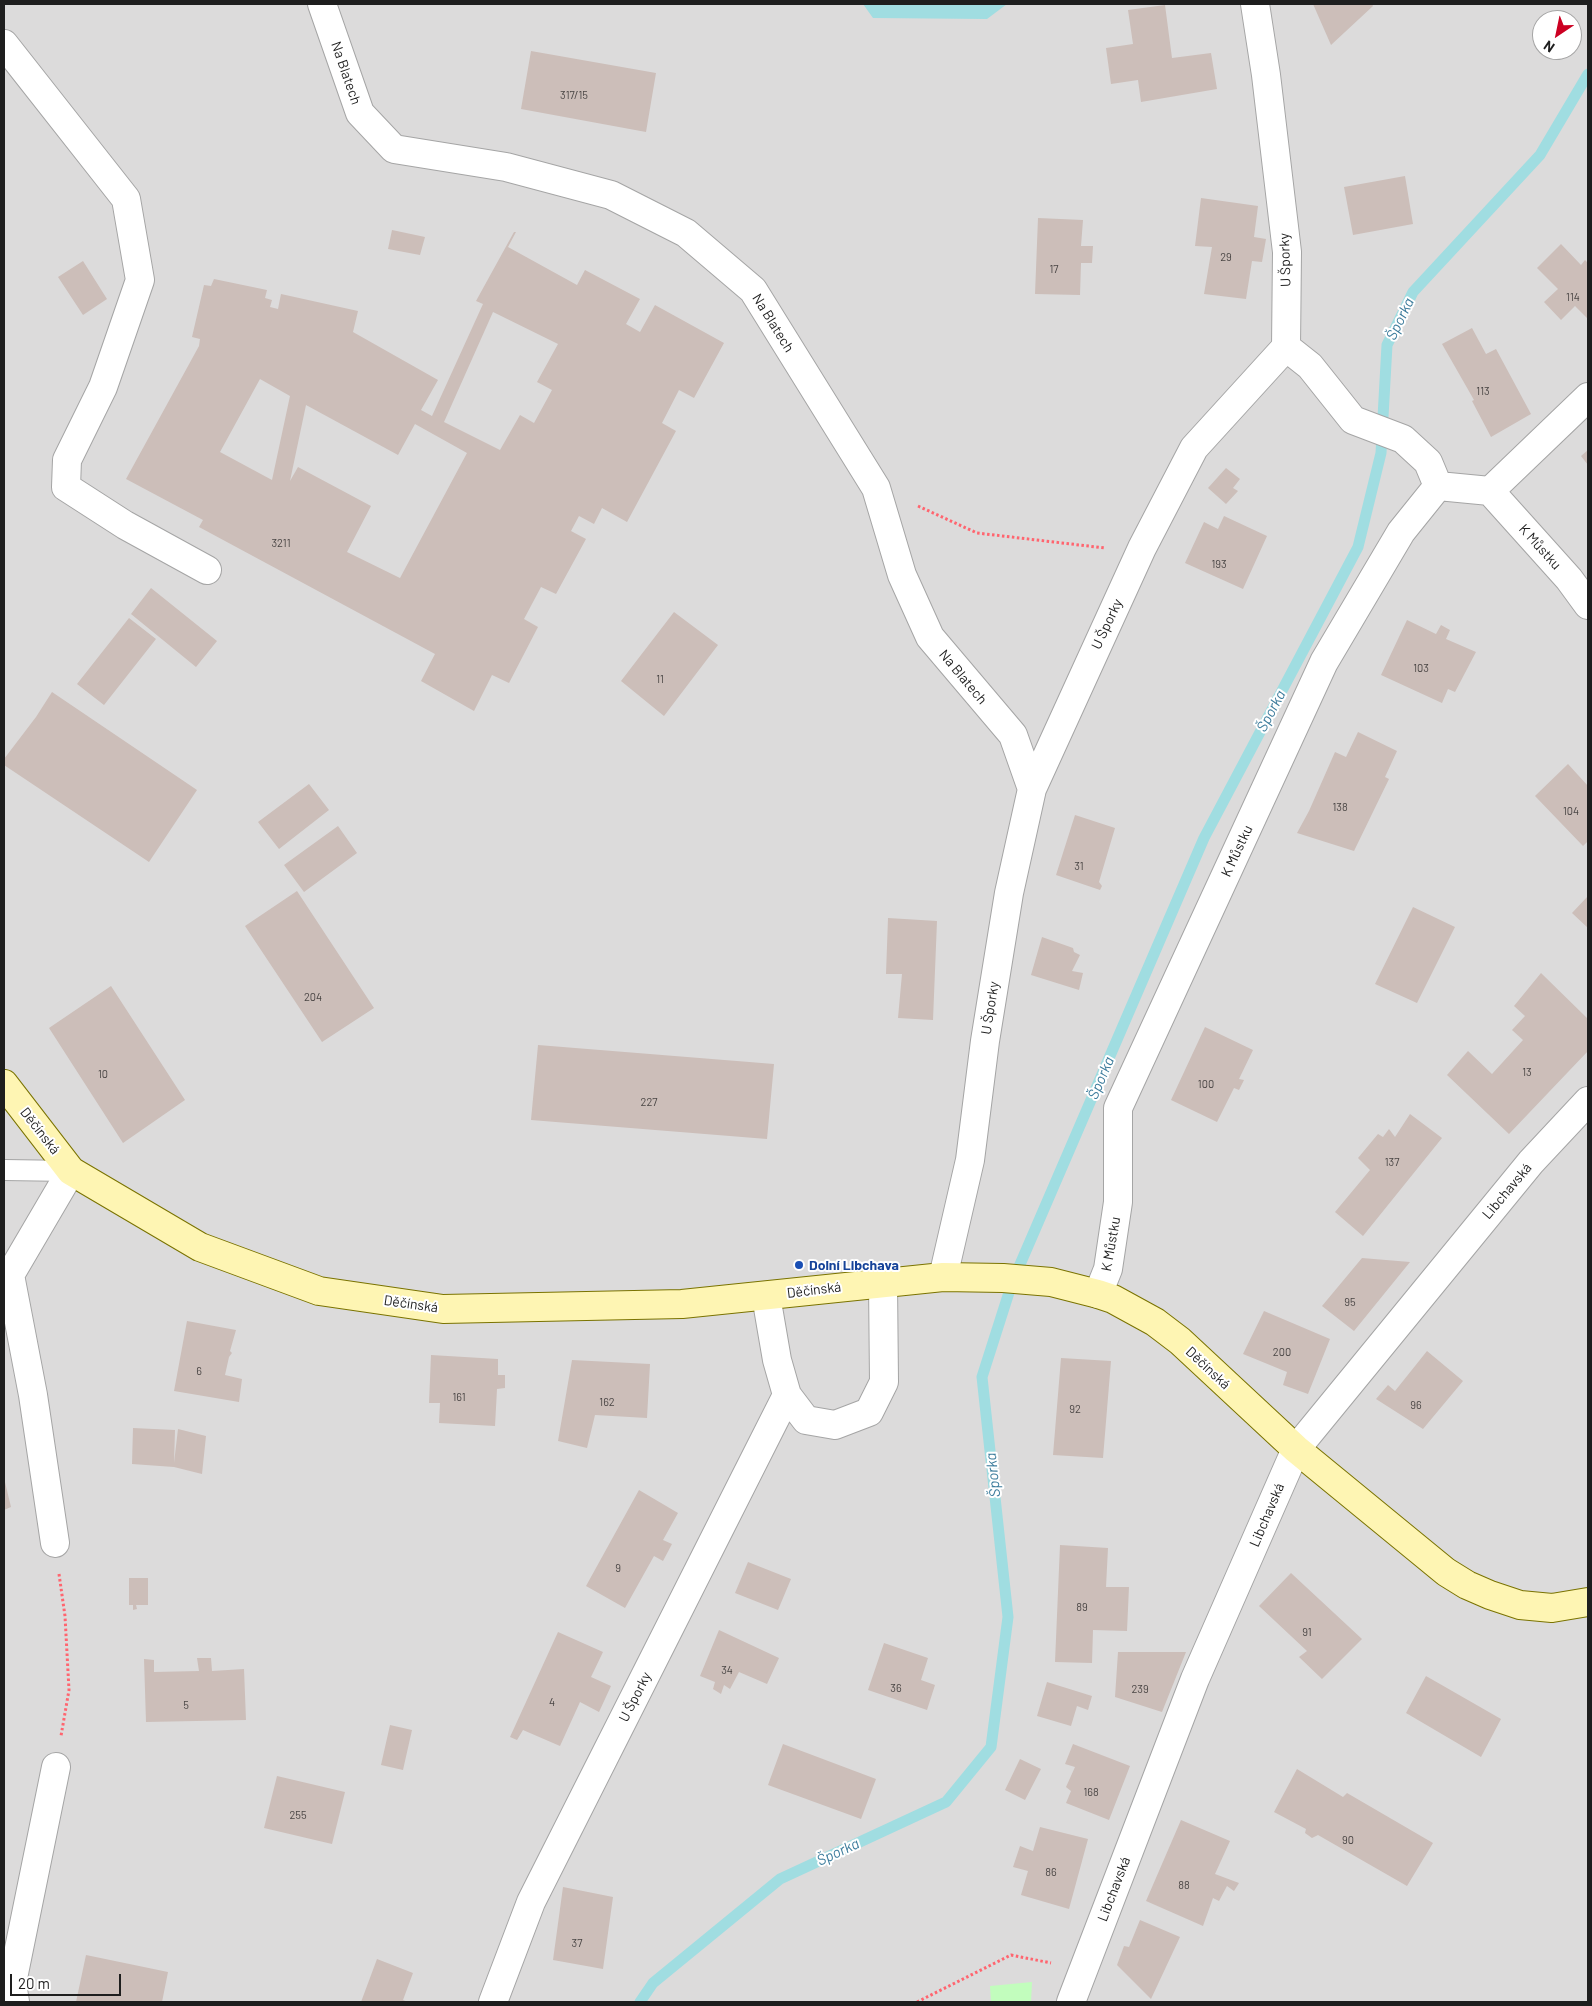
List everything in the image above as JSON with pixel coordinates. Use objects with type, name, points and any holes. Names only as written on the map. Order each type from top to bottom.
[{"type":"main road","name":"Děčínská","points":[[4,1084],[72,1171],[200,1248],[319,1291],[443,1309],[682,1304],[883,1282],[974,1276],[1051,1282],[1098,1294],[1127,1306],[1161,1326],[1296,1449],[1426,1557],[1467,1585],[1490,1595],[1528,1606],[1552,1608],[1588,1602]]},
{"type":"street","name":"Na Blatech","points":[[322,4],[360,113],[394,149],[506,166],[611,195],[686,234],[753,290],[876,488],[902,574],[930,637],[1013,735],[1032,788]]},
{"type":"street","name":"U Šporky","points":[[943,1277],[970,1160],[985,1040],[1009,893],[1032,788],[1142,548],[1194,448],[1286,347],[1287,252],[1266,75],[1255,4]]},
{"type":"street","points":[[4,44],[126,199],[140,280],[103,388],[67,460],[66,487],[125,524],[207,570]]},
{"type":"street","points":[[1286,347],[1310,366],[1354,420],[1403,439],[1428,462],[1438,486],[1490,491],[1588,397]]},
{"type":"street","name":"K Můstku","points":[[1098,1294],[1108,1269],[1118,1202],[1118,1108],[1324,662],[1401,532],[1438,486]]},
{"type":"street","name":"K Můstku","points":[[1490,491],[1569,579],[1588,605]]},
{"type":"street","name":"Libchavská","points":[[1071,2002],[1195,1679],[1296,1449],[1531,1162],[1588,1101]]},
{"type":"street","points":[[55,1543],[33,1395],[7,1280],[72,1171]]},
{"type":"street","points":[[766,1296],[777,1360],[787,1395],[806,1420],[834,1425],[868,1412],[884,1382],[883,1282]]},
{"type":"street","name":"U Šporky","points":[[493,2002],[531,1902],[787,1395]]},
{"type":"street","points":[[15,2002],[12,1983],[56,1767]]},
{"type":"lane","points":[[4,1170],[72,1171]]},
{"type":"path","points":[[876,488],[977,533],[1101,548],[1142,548]]},
{"type":"path","points":[[55,1543],[65,1616],[69,1690],[56,1767]]},
{"type":"path","points":[[918,2002],[1012,1955],[1084,1969]]},
{"type":"shaded area","points":[[4,4],[1588,4],[1588,2002],[4,2002]]},
{"type":"green space","points":[[1032,1982],[1031,2002],[991,2002],[990,1986]]},
{"type":"water","points":[[863,4],[1007,4],[987,19],[873,18]]},
{"type":"building","points":[[1313,4],[1372,4],[1373,6],[1331,45]]},
{"type":"building","points":[[1165,5],[1172,58],[1211,53],[1217,89],[1141,102],[1138,80],[1111,84],[1106,48],[1133,44],[1128,10]]},
{"type":"building","points":[[531,51],[656,73],[646,132],[521,109]]},
{"type":"building","points":[[1405,176],[1413,224],[1353,235],[1344,187]]},
{"type":"building","points":[[1201,198],[1258,206],[1254,237],[1266,239],[1262,262],[1252,261],[1246,299],[1204,294],[1212,247],[1195,246]]},
{"type":"building","points":[[1038,218],[1083,220],[1081,246],[1093,246],[1092,263],[1081,263],[1080,295],[1035,294]]},
{"type":"building","points":[[392,230],[425,237],[420,255],[388,249]]},
{"type":"building","points":[[514,232],[516,232],[508,247],[577,285],[585,270],[640,299],[626,324],[640,332],[655,305],[724,343],[694,398],[679,390],[662,423],[676,431],[627,522],[602,508],[594,524],[579,516],[571,531],[586,539],[556,594],[541,587],[524,619],[538,627],[509,683],[492,675],[474,711],[421,681],[435,654],[199,527],[203,520],[126,479],[199,346],[200,339],[192,337],[204,285],[211,286],[214,279],[267,290],[265,298],[272,300],[270,307],[278,309],[281,294],[358,311],[353,332],[438,380],[421,410],[432,416],[483,304],[476,301]],"holes":[[[493,312],[558,344],[537,382],[552,390],[534,423],[520,415],[500,450],[444,422]],[[260,379],[290,396],[272,480],[220,452]],[[306,405],[398,455],[415,424],[467,453],[400,578],[347,552],[371,506],[298,467],[290,481]]]},
{"type":"building","points":[[1561,244],[1581,265],[1585,260],[1588,263],[1588,319],[1575,306],[1561,320],[1544,302],[1558,289],[1537,268]]},
{"type":"building","points":[[83,261],[107,299],[83,315],[58,277]]},
{"type":"building","points":[[1472,328],[1486,354],[1496,349],[1531,414],[1491,437],[1472,401],[1474,400],[1442,344]]},
{"type":"building","points":[[1588,450],[1588,465],[1581,456]]},
{"type":"building","points":[[1226,468],[1240,479],[1233,488],[1238,491],[1226,504],[1208,488]]},
{"type":"building","points":[[1224,516],[1267,536],[1243,589],[1185,563],[1204,522],[1218,529]]},
{"type":"building","points":[[151,588],[217,641],[196,667],[131,614]]},
{"type":"building","points":[[674,612],[718,645],[664,716],[621,681]]},
{"type":"building","points":[[129,618],[156,639],[104,705],[77,684]]},
{"type":"building","points":[[1407,620],[1436,634],[1441,625],[1450,630],[1446,639],[1476,652],[1455,692],[1448,689],[1442,703],[1381,675]]},
{"type":"building","points":[[52,692],[197,790],[149,862],[4,765],[4,759],[36,717]]},
{"type":"building","points":[[1358,732],[1397,751],[1385,777],[1389,779],[1354,851],[1297,833],[1309,811],[1335,752],[1346,757]]},
{"type":"building","points":[[1568,764],[1588,786],[1588,841],[1583,846],[1535,796]]},
{"type":"building","points":[[309,784],[329,810],[279,849],[258,822]]},
{"type":"building","points":[[1075,815],[1115,828],[1099,882],[1102,886],[1100,890],[1056,875]]},
{"type":"building","points":[[338,826],[357,853],[304,892],[284,865]]},
{"type":"building","points":[[297,891],[374,1008],[322,1042],[245,926]]},
{"type":"building","points":[[1588,896],[1588,928],[1572,913]]},
{"type":"building","points":[[1413,907],[1455,927],[1417,1003],[1375,984]]},
{"type":"building","points":[[888,918],[937,921],[933,1020],[898,1018],[902,974],[886,974]]},
{"type":"building","points":[[1042,937],[1073,948],[1074,952],[1080,955],[1072,971],[1083,973],[1079,990],[1031,975]]},
{"type":"building","points":[[1541,973],[1588,1019],[1588,1051],[1509,1134],[1447,1075],[1468,1051],[1492,1074],[1523,1040],[1512,1030],[1525,1016],[1514,1006]]},
{"type":"building","points":[[111,986],[185,1100],[123,1143],[49,1028]]},
{"type":"building","points":[[1205,1027],[1253,1050],[1239,1079],[1244,1080],[1239,1090],[1234,1088],[1217,1122],[1171,1100]]},
{"type":"building","points":[[538,1045],[774,1064],[767,1139],[531,1120]]},
{"type":"building","points":[[1410,1114],[1442,1138],[1363,1236],[1335,1212],[1370,1170],[1358,1158],[1378,1134],[1383,1137],[1389,1129],[1395,1137]]},
{"type":"building","points":[[1362,1258],[1410,1262],[1354,1331],[1322,1306]]},
{"type":"building","points":[[1264,1311],[1330,1339],[1308,1394],[1283,1385],[1287,1372],[1243,1354]]},
{"type":"building","points":[[187,1321],[236,1330],[230,1351],[232,1353],[229,1357],[225,1375],[242,1379],[239,1402],[174,1391]]},
{"type":"building","points":[[1427,1351],[1463,1381],[1423,1429],[1376,1399],[1388,1385],[1395,1391]]},
{"type":"building","points":[[431,1355],[498,1359],[498,1375],[505,1375],[505,1388],[497,1389],[495,1426],[439,1423],[440,1403],[429,1403]]},
{"type":"building","points":[[1061,1358],[1111,1361],[1103,1458],[1053,1455]]},
{"type":"building","points":[[572,1360],[650,1364],[647,1418],[595,1415],[587,1448],[558,1441]]},
{"type":"building","points":[[133,1428],[175,1430],[174,1463],[178,1429],[206,1436],[202,1474],[174,1467],[132,1464]]},
{"type":"building","points":[[4,1478],[11,1507],[4,1510]]},
{"type":"building","points":[[639,1490],[678,1513],[663,1540],[672,1544],[663,1561],[654,1556],[625,1608],[586,1586]]},
{"type":"building","points":[[1060,1545],[1108,1548],[1106,1587],[1129,1587],[1127,1631],[1093,1630],[1092,1663],[1055,1662]]},
{"type":"building","points":[[748,1562],[791,1579],[778,1610],[735,1593]]},
{"type":"building","points":[[1291,1573],[1362,1639],[1322,1679],[1299,1657],[1307,1651],[1259,1606]]},
{"type":"building","points":[[129,1578],[148,1578],[148,1605],[136,1605],[137,1609],[133,1610],[133,1605],[129,1605]]},
{"type":"building","points":[[719,1630],[779,1658],[767,1684],[739,1672],[730,1689],[724,1685],[721,1694],[713,1689],[715,1682],[700,1676]]},
{"type":"building","points":[[558,1632],[603,1652],[591,1677],[611,1686],[599,1712],[580,1702],[560,1746],[523,1730],[517,1740],[510,1737]]},
{"type":"building","points":[[884,1643],[928,1658],[921,1680],[935,1685],[927,1710],[868,1690]]},
{"type":"building","points":[[1118,1652],[1186,1652],[1162,1712],[1115,1697]]},
{"type":"building","points":[[197,1658],[211,1658],[212,1671],[244,1669],[246,1720],[146,1722],[144,1659],[154,1660],[154,1672],[199,1671]]},
{"type":"building","points":[[1426,1676],[1501,1719],[1481,1757],[1406,1713]]},
{"type":"building","points":[[1047,1682],[1092,1696],[1088,1710],[1077,1706],[1071,1726],[1037,1716]]},
{"type":"building","points":[[390,1725],[412,1730],[403,1770],[381,1765]]},
{"type":"building","points":[[783,1744],[876,1779],[861,1819],[768,1785]]},
{"type":"building","points":[[1073,1744],[1130,1766],[1109,1820],[1066,1803],[1071,1791],[1066,1787],[1075,1767],[1065,1764]]},
{"type":"building","points":[[1020,1759],[1041,1769],[1025,1800],[1005,1790]]},
{"type":"building","points":[[1297,1769],[1343,1797],[1347,1793],[1433,1843],[1407,1886],[1318,1835],[1312,1838],[1305,1833],[1306,1829],[1274,1812]]},
{"type":"building","points":[[277,1776],[345,1792],[332,1844],[264,1828]]},
{"type":"building","points":[[1181,1820],[1230,1841],[1215,1874],[1239,1883],[1234,1891],[1227,1886],[1219,1901],[1213,1898],[1203,1926],[1146,1901]]},
{"type":"building","points":[[1040,1827],[1088,1839],[1069,1909],[1021,1895],[1028,1871],[1013,1867],[1020,1846],[1033,1851]]},
{"type":"building","points":[[563,1887],[613,1897],[603,1969],[553,1960]]},
{"type":"building","points":[[1140,1920],[1180,1937],[1151,1999],[1117,1965],[1124,1946],[1129,1947]]},
{"type":"building","points":[[86,1955],[168,1972],[162,2002],[76,2002]]},
{"type":"building","points":[[377,1959],[413,1973],[403,2000],[408,2002],[361,2002]]},
{"type":"waterway","name":"Šporka","points":[[640,2002],[653,1983],[780,1879],[946,1802],[991,1747],[1008,1617],[982,1377],[1012,1283],[1204,838],[1358,547],[1381,453],[1387,345],[1413,292],[1540,155],[1588,74]]},
{"type":"place","name":"Dolní Libchava","points":[[799,1265]]}]
